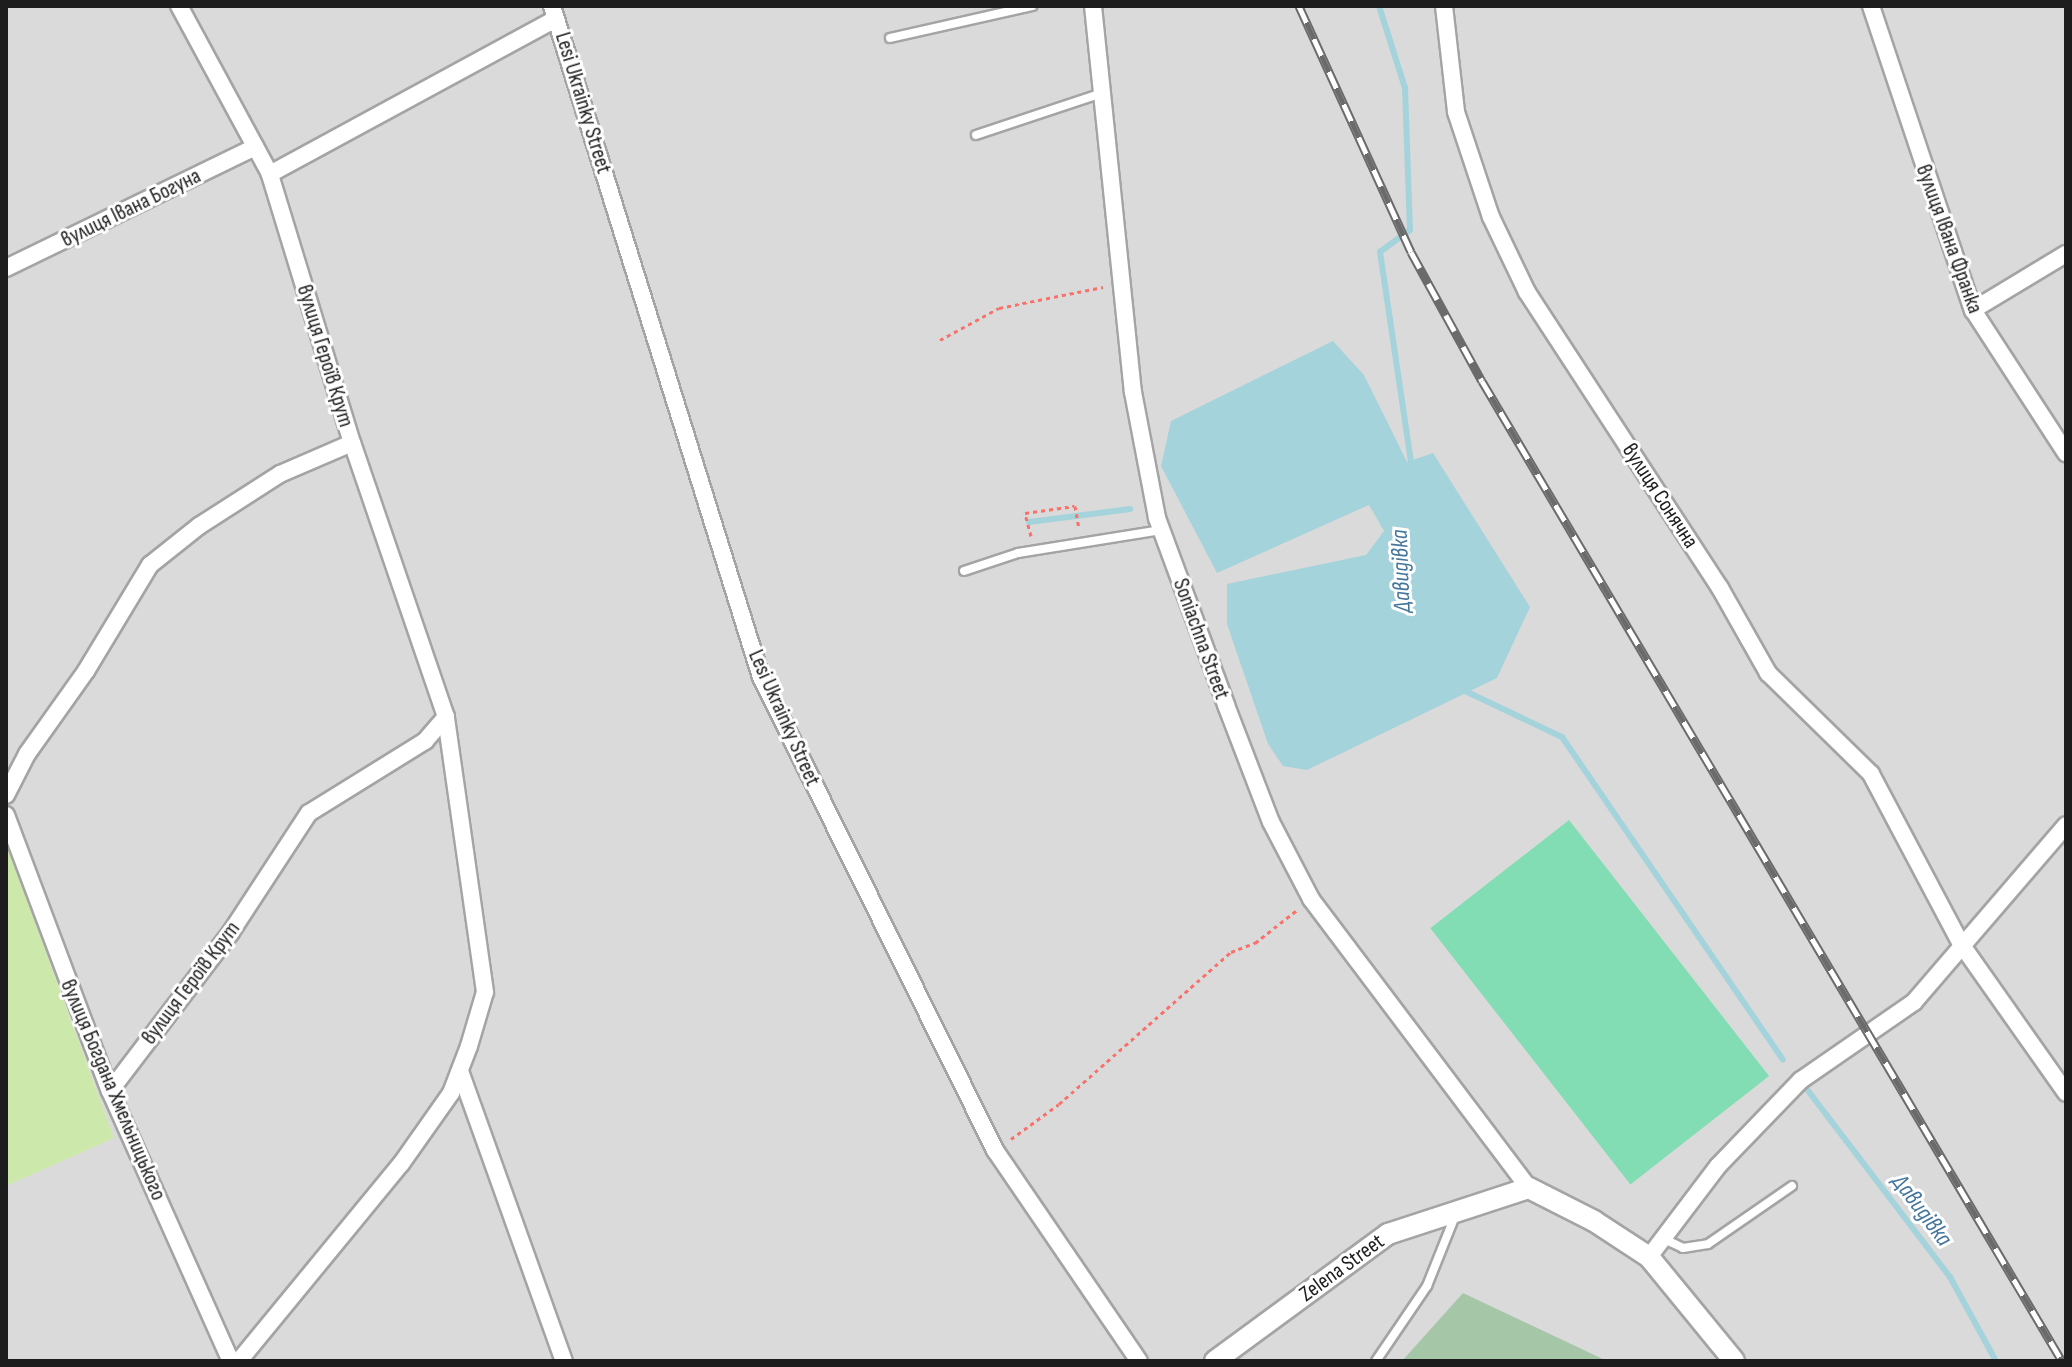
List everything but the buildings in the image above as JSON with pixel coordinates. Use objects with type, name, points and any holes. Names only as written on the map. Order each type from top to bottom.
[{"type":"street","name":"вулиця Героїв Крут","points":[[179,6],[270,174],[352,443],[446,717],[485,992],[451,1093],[401,1164],[239,1361]]},
{"type":"street","name":"Soniachna Street","points":[[1093,6],[1133,392],[1161,529],[1271,822],[1311,899],[1529,1188]]},
{"type":"street","name":"вулиця Сонячна","points":[[1444,6],[1456,112],[1491,217],[1527,292],[1720,588],[1768,673],[1871,774],[1961,944],[2066,1093]]},
{"type":"street","name":"вулиця Івана Франка","points":[[1871,6],[1973,310],[2066,453]]},
{"type":"street","name":"Lesi Ukrainky Street","points":[[270,174],[554,12],[761,677],[995,1150],[1139,1361]]},
{"type":"street","name":"вулиця Івана Богуна","points":[[6,268],[255,147]]},
{"type":"street","points":[[1973,310],[2066,254]]},
{"type":"street","points":[[6,795],[27,754],[86,671],[150,565],[199,526],[280,474],[352,443]]},
{"type":"street","name":"вулиця Героїв Крут","points":[[110,1091],[231,932],[309,813],[425,741],[446,717]]},
{"type":"street","name":"вулиця Богдана Хмельницького","points":[[6,815],[110,1091],[231,1361]]},
{"type":"street","points":[[1649,1257],[1718,1166],[1801,1080],[1914,1002],[2066,825]]},
{"type":"street","points":[[460,1071],[564,1361]]},
{"type":"street","points":[[1529,1188],[1594,1221],[1649,1257],[1734,1361]]},
{"type":"street","name":"Zelena Street","points":[[1215,1361],[1388,1234],[1458,1208],[1529,1188]]},
{"type":"lane","points":[[890,38],[1032,6]]},
{"type":"lane","points":[[976,135],[1102,93]]},
{"type":"lane","points":[[964,571],[1018,553],[1161,529]]},
{"type":"lane","points":[[1664,1239],[1683,1248],[1708,1244],[1792,1186]]},
{"type":"lane","points":[[1376,1361],[1427,1286],[1458,1208]]},
{"type":"path","points":[[940,340],[999,308],[1122,282]]},
{"type":"path","points":[[1043,534],[1029,536],[1025,513],[1075,506],[1079,529]]},
{"type":"path","points":[[1068,530],[1094,527]]},
{"type":"path","points":[[995,1150],[1059,1104],[1231,952],[1255,943],[1311,899]]},
{"type":"shaded area","points":[[6,6],[2066,6],[2066,1361],[6,1361],[6,1186],[114,1138],[6,843]]},
{"type":"green space","points":[[1569,820],[1769,1076],[1630,1184],[1430,928]]},
{"type":"green space","points":[[6,843],[114,1138],[6,1186]]},
{"type":"green space","points":[[1463,1293],[1607,1361],[1402,1361]]},
{"type":"water","points":[[1333,341],[1364,375],[1407,462],[1433,453],[1530,607],[1497,678],[1307,770],[1283,766],[1268,744],[1227,624],[1227,584],[1366,555],[1384,531],[1369,505],[1217,573],[1161,466],[1171,421]]},
{"type":"waterway","name":"Давидівка","points":[[1379,6],[1405,88],[1410,230],[1380,252],[1412,469]]},
{"type":"waterway","points":[[1029,522],[1130,509]]},
{"type":"waterway","name":"Давидівка","points":[[1463,690],[1562,737],[1783,1060]]},
{"type":"waterway","name":"Давидівка","points":[[1806,1088],[1950,1277],[1996,1361]]},
{"type":"railway","points":[[1299,6],[1411,252],[1482,381],[2062,1361]]}]
